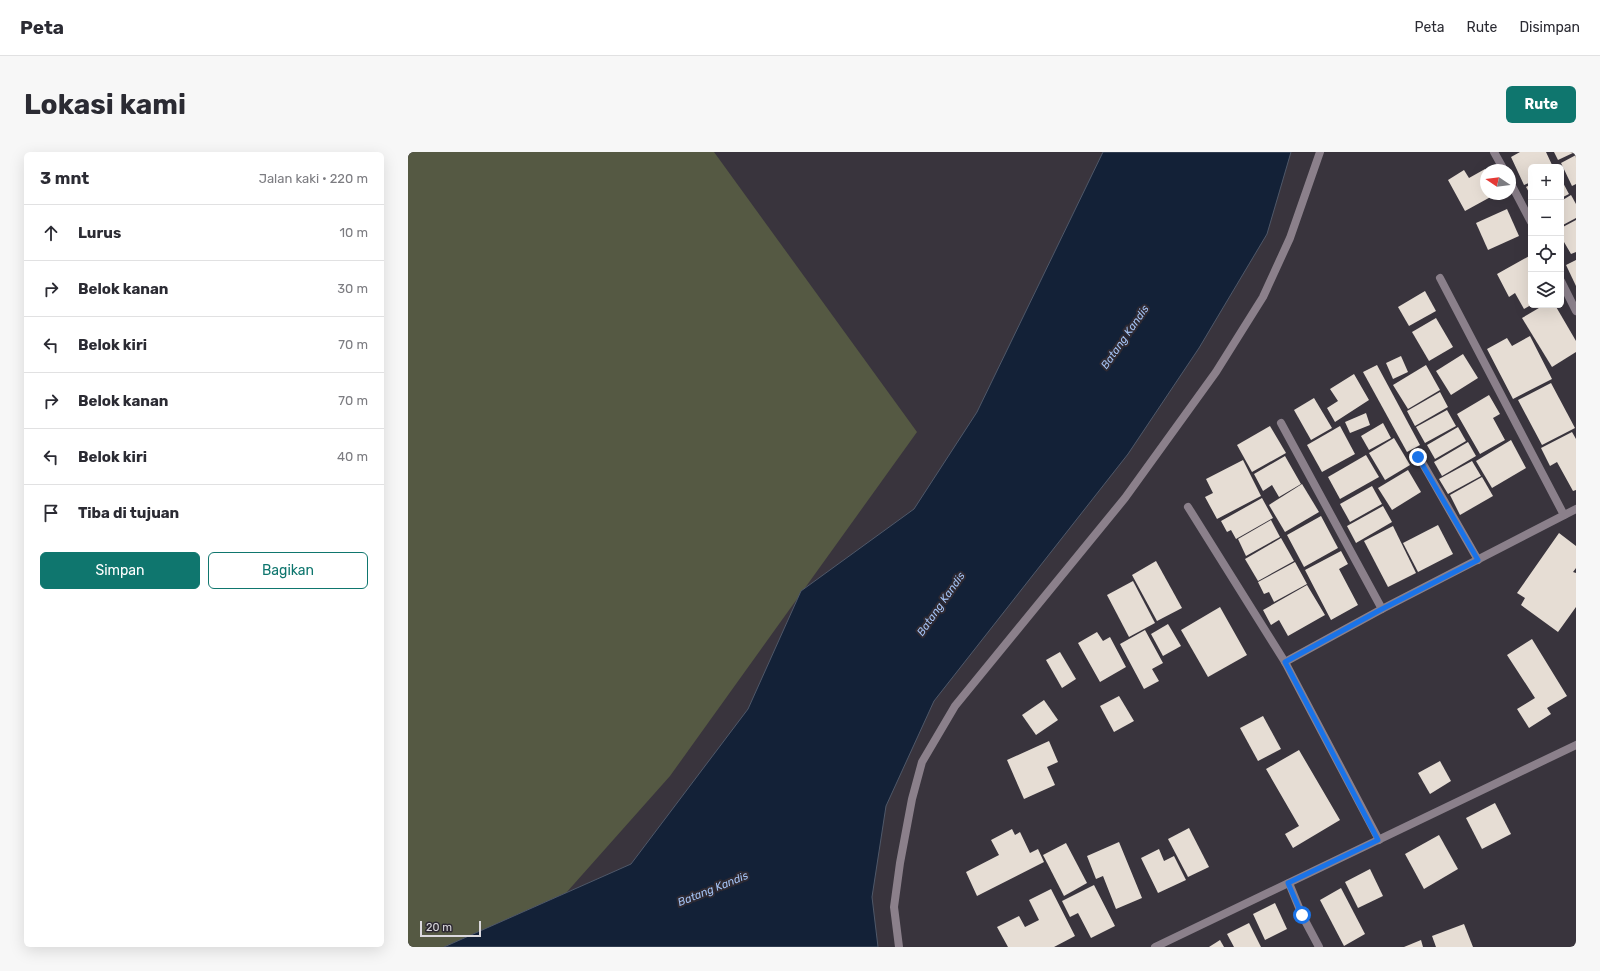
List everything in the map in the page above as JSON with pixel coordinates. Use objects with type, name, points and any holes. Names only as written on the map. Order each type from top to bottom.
[{"type":"street","points":[[899,947],[894,907],[900,863],[912,799],[922,762],[955,706],[1125,498],[1216,372],[1263,297],[1290,238],[1320,152]]},
{"type":"street","points":[[1494,152],[1501,164]]},
{"type":"street","points":[[1516,193],[1528,216]]},
{"type":"street","points":[[1440,278],[1564,516]]},
{"type":"street","points":[[1564,288],[1576,311]]},
{"type":"street","points":[[1281,423],[1382,609]]},
{"type":"street","points":[[1418,457],[1478,560]]},
{"type":"street","points":[[1188,507],[1285,662],[1378,840]]},
{"type":"street","points":[[1285,662],[1382,609],[1576,510]]},
{"type":"street","points":[[1155,947],[1576,745]]},
{"type":"street","points":[[1288,883],[1302,915],[1319,947]]},
{"type":"green space","points":[[408,152],[714,152],[917,432],[670,776],[566,893],[444,947],[408,947]]},
{"type":"water","name":"Batang Kandis","points":[[1103,152],[1291,152],[1267,234],[1199,348],[1128,454],[934,701],[886,806],[872,897],[878,947],[444,947],[631,864],[748,709],[801,591],[914,509],[977,412]]},
{"type":"building","points":[[1520,152],[1546,152],[1552,164],[1528,164],[1528,183],[1524,185],[1516,168],[1516,164],[1514,164],[1511,157]]},
{"type":"building","points":[[1554,152],[1575,152],[1558,160]]},
{"type":"building","points":[[1576,155],[1576,184],[1572,186],[1564,169],[1564,164],[1561,163]]},
{"type":"building","points":[[1464,170],[1469,178],[1480,172],[1480,200],[1485,200],[1465,211],[1448,180]]},
{"type":"building","points":[[1564,185],[1569,194],[1564,196]]},
{"type":"building","points":[[1571,195],[1576,204],[1576,218],[1564,224],[1564,200]]},
{"type":"building","points":[[1507,209],[1519,236],[1488,250],[1476,223]]},
{"type":"building","points":[[1576,220],[1576,252],[1571,254],[1564,242],[1564,226]]},
{"type":"building","points":[[1528,257],[1528,307],[1524,309],[1515,293],[1509,297],[1497,274]]},
{"type":"building","points":[[1576,260],[1576,286],[1566,265]]},
{"type":"building","points":[[1425,291],[1436,311],[1409,326],[1398,307]]},
{"type":"building","points":[[1539,308],[1557,308],[1576,341],[1576,352],[1552,367],[1522,318]]},
{"type":"building","points":[[1436,318],[1453,347],[1429,361],[1412,332]]},
{"type":"building","points":[[1530,336],[1552,379],[1513,399],[1487,349],[1507,338],[1512,346]]},
{"type":"building","points":[[1463,354],[1478,378],[1451,395],[1436,371]]},
{"type":"building","points":[[1401,356],[1408,372],[1393,379],[1386,363]]},
{"type":"building","points":[[1377,365],[1420,445],[1407,452],[1363,372]]},
{"type":"building","points":[[1426,365],[1440,390],[1408,409],[1393,385]]},
{"type":"building","points":[[1354,374],[1369,400],[1335,422],[1327,408],[1338,401],[1330,389]]},
{"type":"building","points":[[1551,383],[1575,428],[1542,445],[1518,400]]},
{"type":"building","points":[[1440,392],[1448,407],[1415,426],[1407,411]]},
{"type":"building","points":[[1489,395],[1500,414],[1493,418],[1505,440],[1480,454],[1457,414]]},
{"type":"building","points":[[1314,398],[1332,428],[1311,440],[1294,410]]},
{"type":"building","points":[[1447,410],[1456,426],[1425,443],[1416,427]]},
{"type":"building","points":[[1366,413],[1370,425],[1350,433],[1345,422]]},
{"type":"building","points":[[1383,423],[1391,438],[1369,450],[1361,436]]},
{"type":"building","points":[[1270,426],[1286,453],[1252,472],[1237,445]]},
{"type":"building","points":[[1340,426],[1355,454],[1322,472],[1307,445]]},
{"type":"building","points":[[1458,427],[1466,441],[1435,459],[1427,445]]},
{"type":"building","points":[[1572,432],[1576,439],[1576,490],[1573,491],[1557,462],[1550,466],[1541,448]]},
{"type":"building","points":[[1394,438],[1410,465],[1385,480],[1369,453]]},
{"type":"building","points":[[1511,440],[1526,468],[1492,488],[1476,461]]},
{"type":"building","points":[[1468,442],[1476,456],[1442,476],[1434,462]]},
{"type":"building","points":[[1366,455],[1379,477],[1340,499],[1328,477]]},
{"type":"building","points":[[1285,456],[1301,484],[1279,497],[1272,485],[1263,491],[1254,474]]},
{"type":"building","points":[[1243,460],[1261,496],[1217,519],[1205,497],[1213,493],[1206,479]]},
{"type":"building","points":[[1472,461],[1481,476],[1448,494],[1439,479]]},
{"type":"building","points":[[1408,470],[1421,492],[1392,510],[1378,488]]},
{"type":"building","points":[[1482,477],[1493,496],[1460,515],[1450,495]]},
{"type":"building","points":[[1302,484],[1319,512],[1285,532],[1269,505]]},
{"type":"building","points":[[1372,486],[1382,504],[1350,522],[1340,504]]},
{"type":"building","points":[[1262,498],[1273,518],[1236,539],[1231,530],[1227,532],[1221,521]]},
{"type":"building","points":[[1383,506],[1392,522],[1356,543],[1347,526]]},
{"type":"building","points":[[1321,516],[1338,548],[1304,567],[1287,535]]},
{"type":"building","points":[[1271,520],[1280,537],[1246,556],[1238,539]]},
{"type":"building","points":[[1438,525],[1453,554],[1418,572],[1403,543]]},
{"type":"building","points":[[1393,526],[1416,573],[1388,587],[1364,541]]},
{"type":"building","points":[[1559,533],[1576,546],[1576,568],[1573,572],[1576,573],[1576,607],[1558,632],[1521,605],[1525,598],[1517,593]]},
{"type":"building","points":[[1281,538],[1294,561],[1258,581],[1245,559]]},
{"type":"building","points":[[1341,551],[1348,564],[1339,569],[1358,605],[1331,620],[1305,570]]},
{"type":"building","points":[[1156,561],[1182,608],[1157,621],[1132,575]]},
{"type":"building","points":[[1295,562],[1307,584],[1274,602],[1269,592],[1264,594],[1258,582]]},
{"type":"building","points":[[1133,581],[1155,623],[1129,637],[1107,595]]},
{"type":"building","points":[[1307,585],[1325,615],[1288,636],[1279,620],[1271,625],[1263,610]]},
{"type":"building","points":[[1220,607],[1247,655],[1208,677],[1181,630]]},
{"type":"building","points":[[1168,624],[1181,646],[1163,656],[1151,634]]},
{"type":"building","points":[[1145,630],[1163,663],[1152,669],[1159,681],[1144,689],[1120,644]]},
{"type":"building","points":[[1097,632],[1103,641],[1110,637],[1126,667],[1100,682],[1078,643]]},
{"type":"building","points":[[1532,639],[1567,696],[1547,708],[1551,714],[1529,728],[1517,709],[1535,698],[1507,655]]},
{"type":"building","points":[[1060,652],[1076,679],[1062,688],[1046,660]]},
{"type":"building","points":[[1119,696],[1134,721],[1114,732],[1100,706]]},
{"type":"building","points":[[1044,700],[1058,720],[1036,735],[1022,715]]},
{"type":"building","points":[[1263,716],[1281,749],[1258,761],[1240,728]]},
{"type":"building","points":[[1049,741],[1058,762],[1047,767],[1055,785],[1024,799],[1007,760]]},
{"type":"building","points":[[1299,750],[1340,820],[1293,848],[1285,834],[1299,826],[1266,769]]},
{"type":"building","points":[[1440,761],[1451,781],[1430,794],[1418,773]]},
{"type":"building","points":[[1495,803],[1511,834],[1482,849],[1466,818]]},
{"type":"building","points":[[1189,828],[1209,867],[1188,877],[1168,839]]},
{"type":"building","points":[[1012,829],[1015,835],[1020,832],[1030,853],[1038,849],[1044,862],[977,896],[966,872],[999,855],[991,840]]},
{"type":"building","points":[[1439,835],[1458,869],[1424,889],[1405,854]]},
{"type":"building","points":[[1119,842],[1142,898],[1116,909],[1103,876],[1096,879],[1087,856]]},
{"type":"building","points":[[1066,843],[1087,883],[1064,896],[1043,855]]},
{"type":"building","points":[[1159,849],[1164,861],[1174,856],[1186,880],[1158,893],[1141,858]]},
{"type":"building","points":[[1370,869],[1383,896],[1358,908],[1345,882]]},
{"type":"building","points":[[1094,885],[1115,926],[1091,938],[1078,913],[1070,917],[1062,901]]},
{"type":"building","points":[[1341,888],[1365,934],[1344,946],[1320,900]]},
{"type":"building","points":[[1051,889],[1075,936],[1054,947],[1008,947],[997,927],[1019,916],[1025,927],[1039,920],[1029,900]]},
{"type":"building","points":[[1275,903],[1287,929],[1265,940],[1253,914]]},
{"type":"building","points":[[1249,923],[1261,947],[1234,947],[1227,934]]},
{"type":"building","points":[[1464,924],[1473,947],[1436,947],[1432,936]]},
{"type":"building","points":[[1220,940],[1224,947],[1209,947]]},
{"type":"building","points":[[1421,940],[1423,947],[1404,947]]},
{"type":"route","points":[[1302,915],[1288,883],[1378,840],[1285,662],[1382,609],[1478,560],[1418,457]]}]
